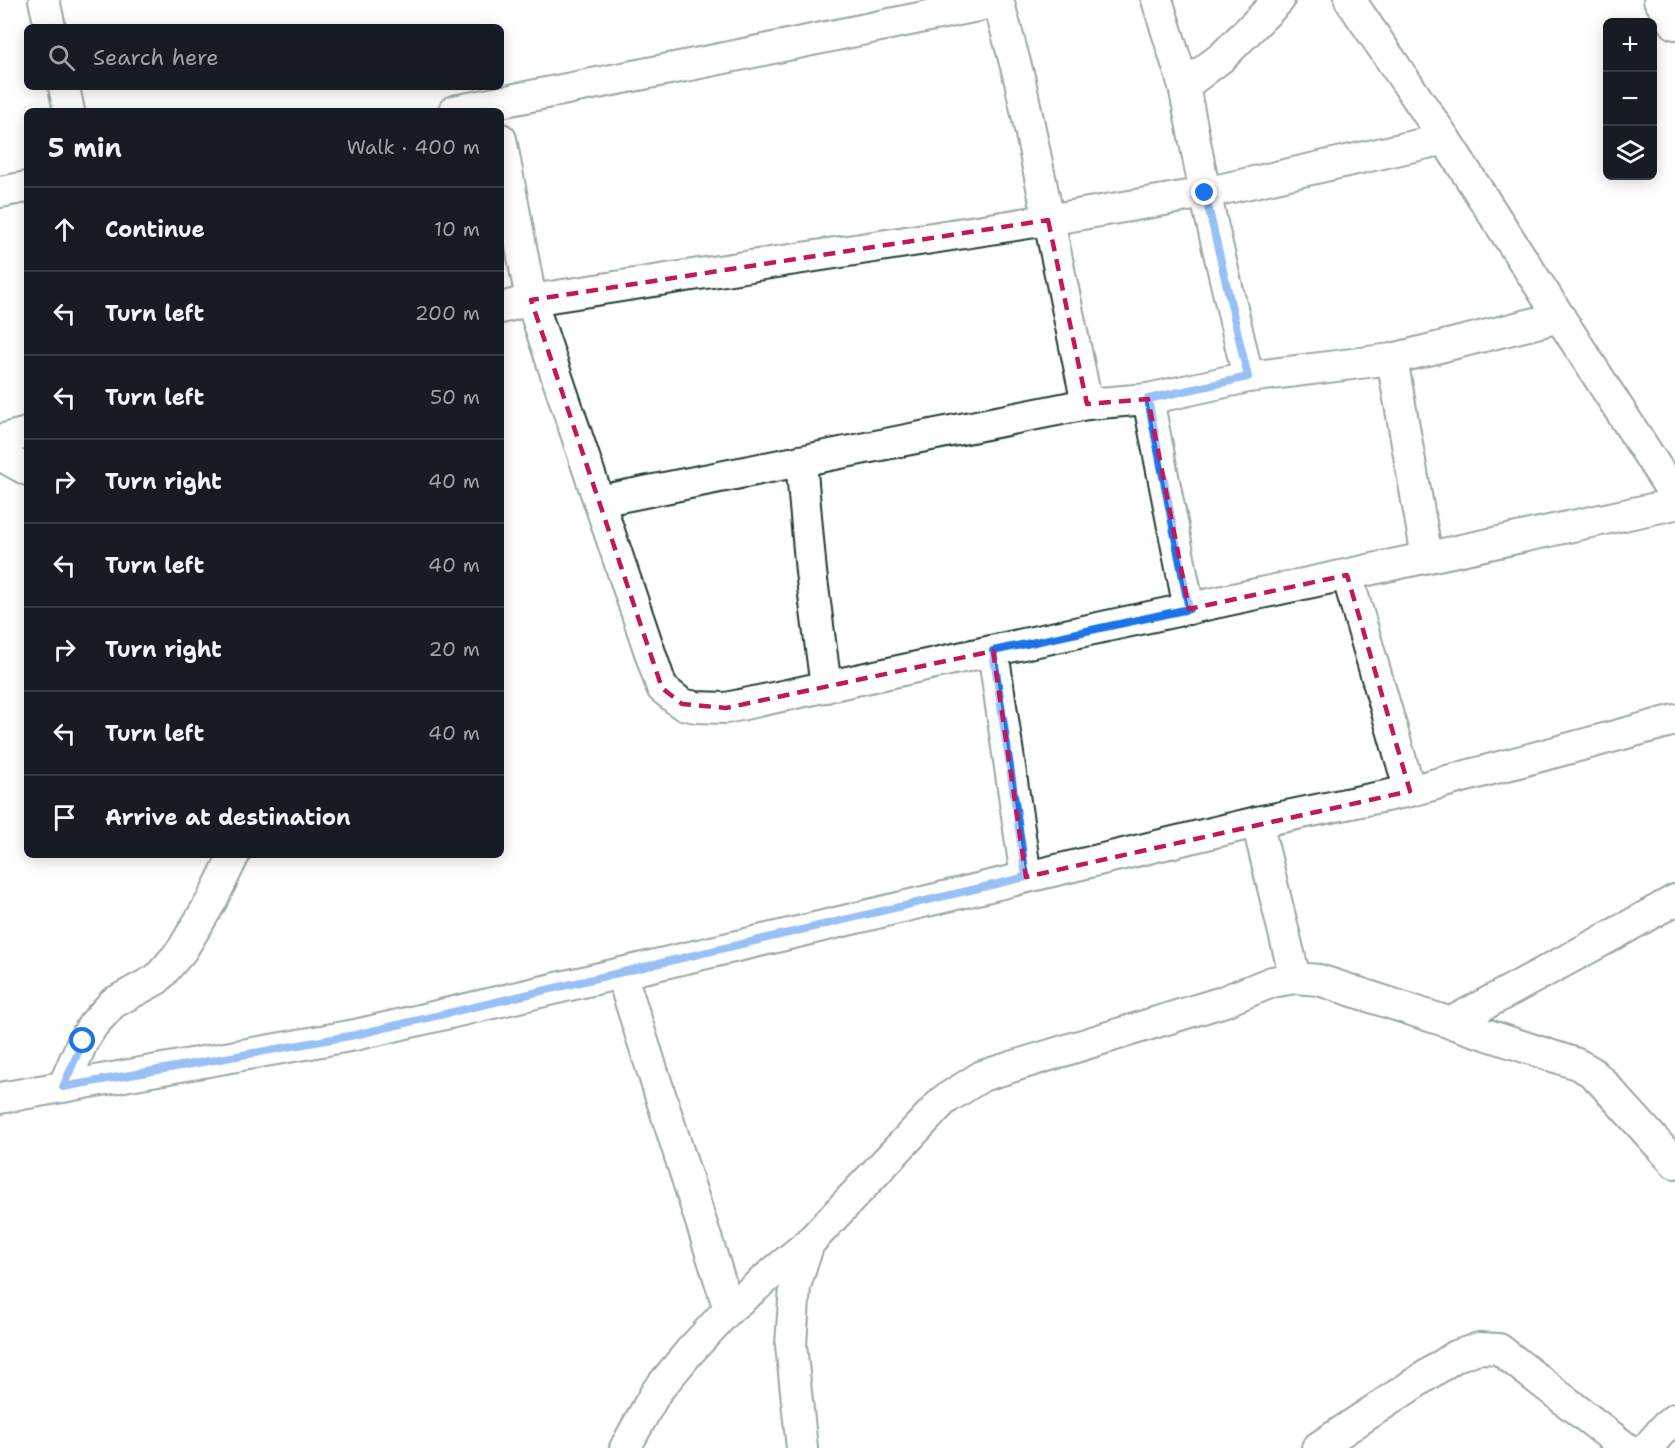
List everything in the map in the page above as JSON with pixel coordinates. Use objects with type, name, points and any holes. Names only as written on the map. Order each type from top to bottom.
[{"type":"street","points":[[44,0],[49,24]]},
{"type":"street","points":[[1157,0],[1184,86],[1205,193],[1248,377]]},
{"type":"street","points":[[1184,86],[1222,57],[1278,0]]},
{"type":"street","points":[[1350,0],[1445,139],[1675,496]]},
{"type":"street","points":[[1659,0],[1675,24]]},
{"type":"street","points":[[495,107],[998,1],[1020,81],[1087,404]]},
{"type":"street","points":[[65,90],[68,108]]},
{"type":"street","points":[[504,307],[531,300],[1048,220],[1205,193],[1445,139]]},
{"type":"street","points":[[504,155],[531,300],[662,688],[682,704],[726,708],[1675,504]]},
{"type":"street","points":[[0,192],[24,188]]},
{"type":"street","points":[[599,501],[1087,404],[1148,399],[1248,377],[1392,359],[1560,317]]},
{"type":"street","points":[[1392,359],[1426,557]]},
{"type":"street","points":[[1148,399],[1189,609]]},
{"type":"street","points":[[0,440],[24,434]]},
{"type":"street","points":[[0,455],[24,468]]},
{"type":"street","points":[[801,461],[811,572],[826,687]]},
{"type":"street","points":[[1347,575],[1410,791]]},
{"type":"street","points":[[993,651],[1026,877]]},
{"type":"street","points":[[0,1098],[355,1035],[1257,822],[1410,791],[1675,720]]},
{"type":"street","points":[[1257,822],[1295,978]]},
{"type":"street","points":[[63,1087],[83,1041],[93,1025],[113,1003],[157,979],[182,950],[212,900],[233,858]]},
{"type":"street","points":[[1450,1023],[1675,900]]},
{"type":"street","points":[[621,973],[729,1309]]},
{"type":"street","points":[[625,1448],[656,1392],[729,1309],[809,1243],[944,1100],[982,1076],[1222,1002],[1272,982],[1295,978],[1319,980],[1577,1065],[1590,1071],[1600,1080],[1675,1163]]},
{"type":"street","points":[[802,1448],[791,1345],[795,1286],[809,1243]]},
{"type":"street","points":[[1317,1448],[1456,1356],[1479,1348],[1499,1349],[1626,1448]]},
{"type":"highlighted area","points":[[1048,220],[1087,404],[1148,399],[1189,609],[1347,575],[1410,791],[1026,877],[993,651],[726,708],[682,704],[662,688],[531,300]]},
{"type":"route","points":[[83,1041],[63,1087],[355,1035],[1026,877],[993,651],[1189,609],[1148,399],[1248,377],[1205,193]]}]
